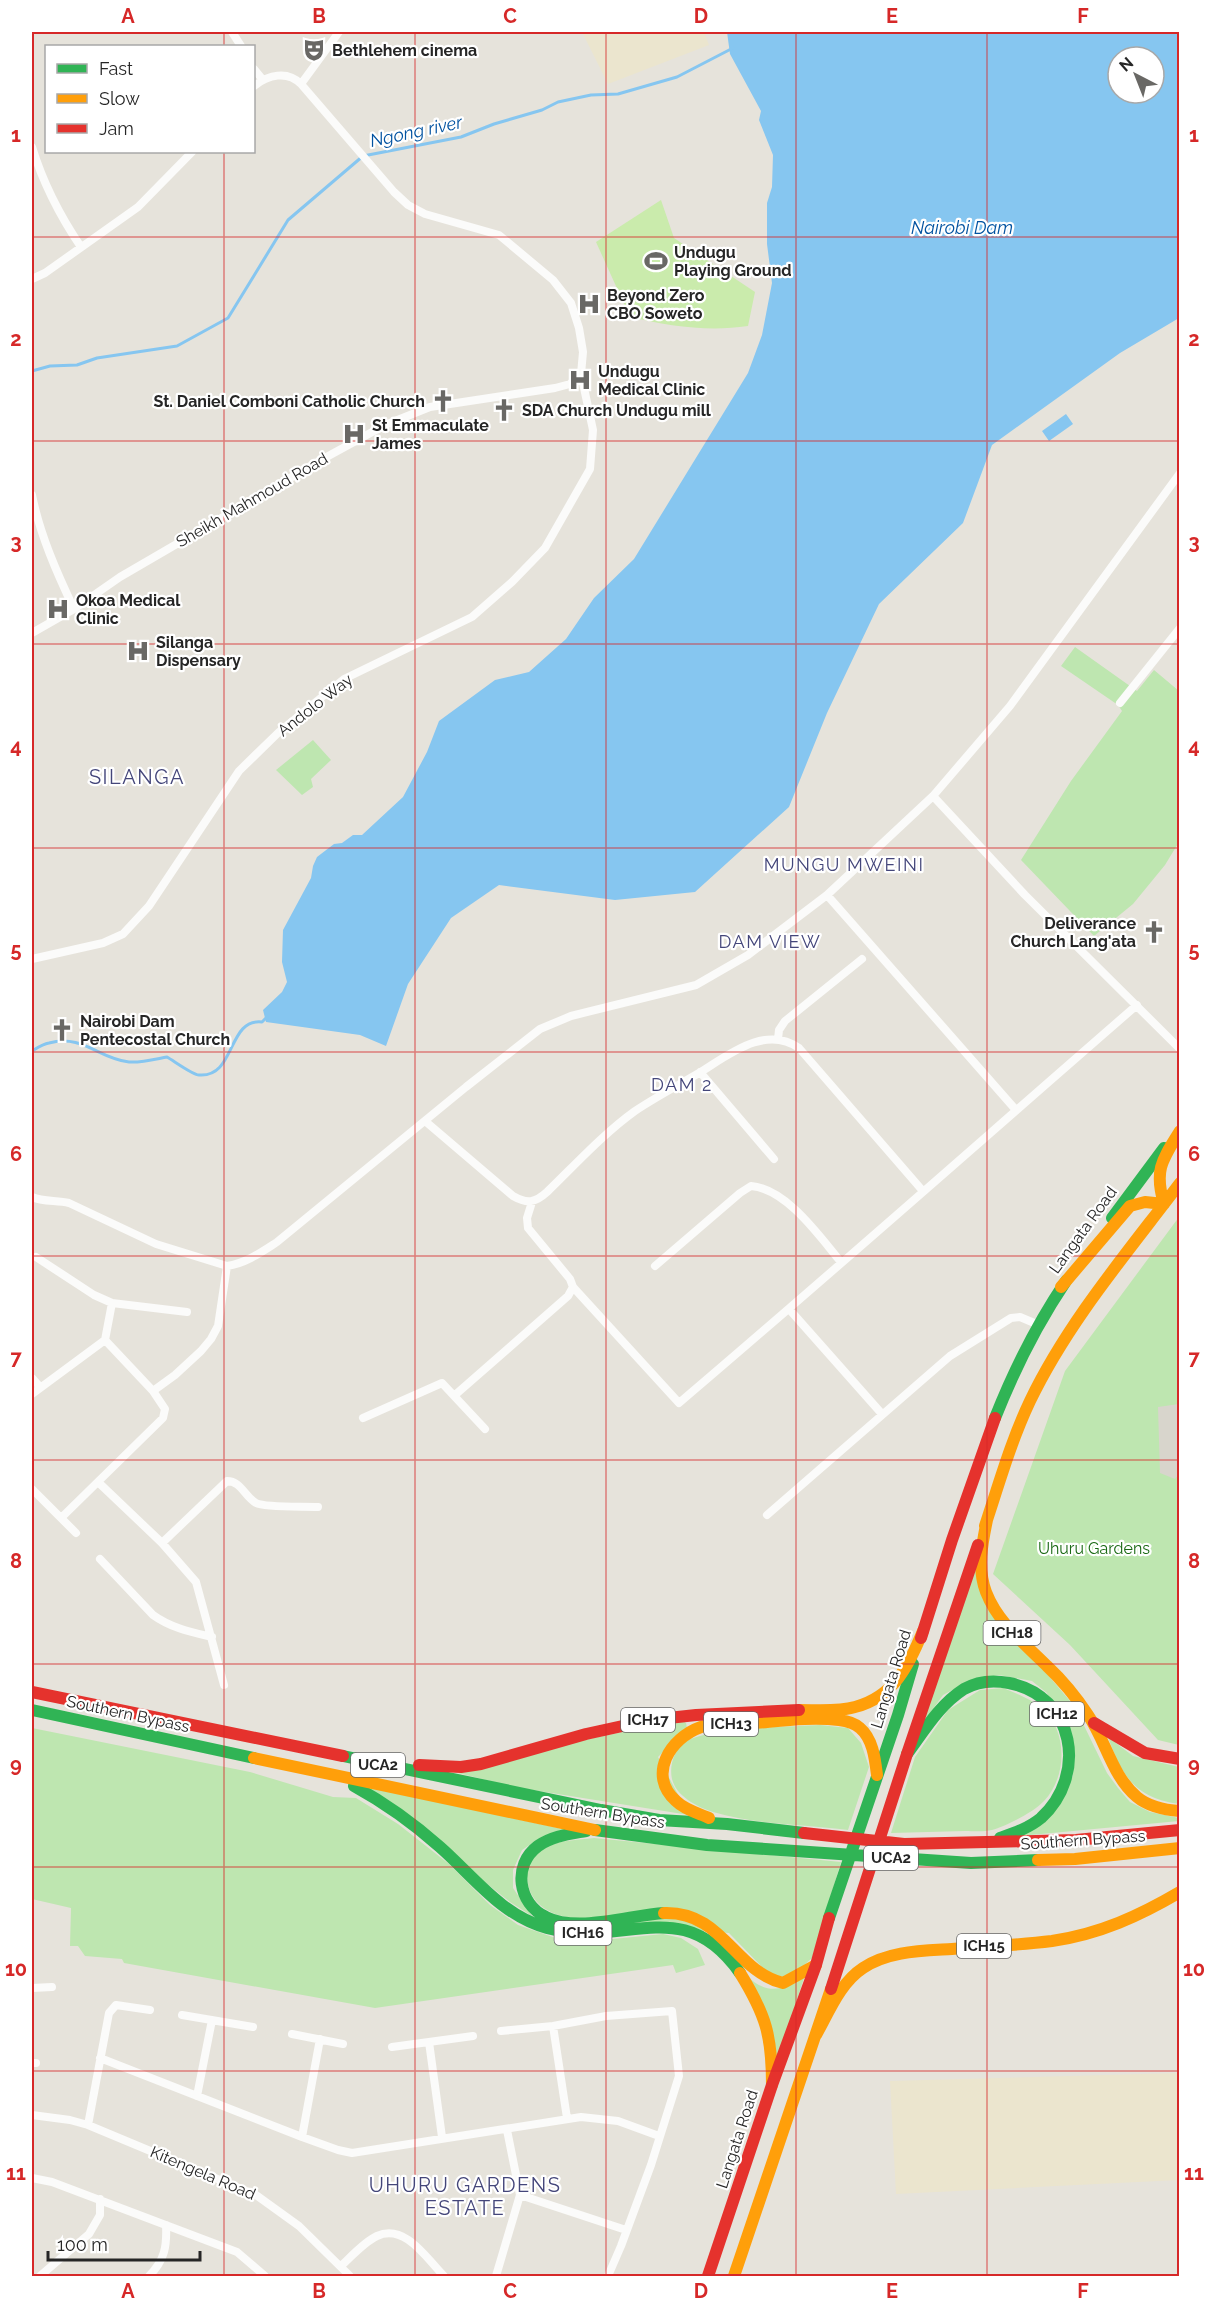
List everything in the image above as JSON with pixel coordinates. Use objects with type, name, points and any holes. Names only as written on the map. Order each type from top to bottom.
[{"type":"main road","points":[[1164,1204],[1156,1179],[1158,1170],[1179,1130]]},
{"type":"main road","name":"Langata Road","points":[[708,2277],[772,2085],[816,1965],[835,1896],[1003,1396],[1061,1287],[1179,1130]]},
{"type":"main road","points":[[734,2277],[816,2035],[886,1815],[1011,1446],[1037,1387],[1070,1330],[1179,1183]]},
{"type":"main road","points":[[1061,1287],[1130,1206],[1145,1202],[1164,1204]]},
{"type":"main road","name":"ICH18","points":[[987,1520],[980,1557],[981,1575],[993,1607],[1018,1641],[1062,1681],[1094,1723],[1114,1768],[1137,1797],[1166,1810],[1179,1811]]},
{"type":"main road","name":"ICH17","points":[[338,1756],[418,1765],[461,1767],[481,1764],[586,1734],[650,1719],[853,1708],[884,1695],[895,1686],[905,1673],[923,1631]]},
{"type":"main road","name":"ICH12","points":[[907,1754],[942,1708],[965,1689],[976,1684],[996,1682],[1019,1684],[1030,1689],[1046,1702],[1063,1721],[1072,1755],[1062,1789],[1055,1802],[1042,1816],[1020,1830],[1005,1836],[970,1843]]},
{"type":"main road","name":"Southern Bypass","points":[[32,1692],[601,1810],[659,1820],[727,1824],[904,1844],[1076,1840],[1179,1830]]},
{"type":"main road","points":[[1046,1702],[1083,1709]]},
{"type":"main road","name":"Southern Bypass","points":[[32,1710],[340,1778],[595,1830],[707,1845],[970,1863],[1075,1859],[1179,1848]]},
{"type":"main road","name":"ICH13","points":[[727,1824],[679,1804],[664,1782],[665,1756],[673,1744],[689,1731],[704,1726],[728,1724],[828,1719],[848,1721],[866,1733],[873,1746],[877,1775]]},
{"type":"main road","points":[[1094,1723],[1144,1753],[1179,1759]]},
{"type":"main road","name":"ICH16","points":[[340,1778],[386,1804],[408,1820],[492,1897],[512,1913],[530,1923],[555,1931],[580,1933],[610,1933],[667,1927],[690,1930],[707,1937],[737,1968],[752,1992],[765,2022],[772,2050],[772,2085]]},
{"type":"main road","points":[[595,1830],[545,1841],[527,1857],[522,1866],[520,1886],[524,1897],[543,1916],[571,1923],[663,1914],[682,1915],[700,1920],[715,1928],[764,1978],[783,1983],[816,1965]]},
{"type":"main road","name":"ICH15","points":[[816,2035],[847,1983],[863,1968],[885,1957],[924,1950],[1048,1941],[1084,1935],[1132,1920],[1179,1892]]},
{"type":"street","points":[[232,32],[240,45]]},
{"type":"street","points":[[300,84],[339,32]]},
{"type":"street","points":[[255,70],[263,80]]},
{"type":"street","points":[[255,85],[263,80],[287,75],[300,84],[408,205],[424,214],[499,235],[553,280],[571,303],[579,327],[583,352],[581,374]]},
{"type":"street","points":[[32,147],[47,189],[64,223],[81,247]]},
{"type":"street","points":[[32,279],[45,273],[138,207],[191,153]]},
{"type":"street","name":"Sheikh Mahmoud Road","points":[[32,633],[74,609],[120,577],[385,424],[430,407],[555,388],[570,384],[581,374]]},
{"type":"street","name":"Andolo Way","points":[[32,959],[103,943],[123,934],[149,906],[239,771],[279,732],[344,679],[471,617],[512,582],[545,548],[590,469],[593,430],[581,374]]},
{"type":"street","points":[[34,1200],[57,1200],[69,1203],[156,1244],[227,1266],[248,1260],[277,1242],[540,1029],[571,1016],[696,985],[748,955],[827,895],[933,796],[1010,706],[1179,473]]},
{"type":"street","points":[[32,495],[35,513],[57,572],[74,609]]},
{"type":"street","points":[[1120,703],[1179,628]]},
{"type":"street","points":[[933,796],[1024,895],[1179,1048]]},
{"type":"street","points":[[827,895],[1016,1110]]},
{"type":"street","points":[[778,1039],[785,1021],[862,959]]},
{"type":"street","points":[[532,1202],[527,1218],[528,1228],[570,1279],[573,1287],[679,1404],[1137,1005]]},
{"type":"street","points":[[425,1121],[513,1196],[526,1202],[537,1201],[634,1112],[738,1049],[764,1040],[778,1039],[799,1048],[922,1190]]},
{"type":"street","points":[[700,1072],[774,1159]]},
{"type":"street","points":[[655,1266],[740,1192],[751,1186],[771,1192],[788,1203],[841,1262]]},
{"type":"street","points":[[36,1257],[94,1295],[112,1303],[188,1312]]},
{"type":"street","points":[[153,1391],[175,1375],[211,1339],[218,1326],[227,1266]]},
{"type":"street","points":[[455,1395],[568,1296],[573,1287]]},
{"type":"street","points":[[32,1394],[105,1340],[112,1303]]},
{"type":"street","points":[[789,1309],[882,1414]]},
{"type":"street","points":[[766,1515],[950,1356],[1004,1321],[1020,1317],[1039,1325]]},
{"type":"street","points":[[61,1518],[163,1418],[164,1404],[105,1340]]},
{"type":"street","points":[[32,1378],[40,1387]]},
{"type":"street","points":[[363,1418],[437,1383],[445,1384],[485,1429]]},
{"type":"street","points":[[162,1543],[227,1481],[236,1483],[251,1499],[260,1504],[318,1507]]},
{"type":"street","points":[[98,1482],[162,1543],[196,1582],[224,1685]]},
{"type":"street","points":[[32,1489],[76,1533]]},
{"type":"street","points":[[100,1559],[153,1615],[163,1622],[212,1637]]},
{"type":"street","points":[[32,1988],[52,1987]]},
{"type":"street","points":[[88,2125],[107,2017],[111,2008],[119,2005],[150,2010]]},
{"type":"street","points":[[501,2031],[553,2026],[606,2016],[672,2011],[680,2067],[679,2076],[651,2165],[608,2277]]},
{"type":"street","points":[[182,2015],[253,2027]]},
{"type":"street","points":[[197,2096],[212,2020]]},
{"type":"street","points":[[553,2026],[567,2118]]},
{"type":"street","points":[[292,2034],[343,2044]]},
{"type":"street","points":[[392,2047],[473,2036]]},
{"type":"street","points":[[302,2137],[320,2039]]},
{"type":"street","points":[[429,2042],[442,2137]]},
{"type":"street","points":[[100,2058],[302,2137],[338,2150],[352,2152],[442,2137],[507,2130],[581,2116],[606,2119],[659,2136]]},
{"type":"street","name":"Kitengela Road","points":[[32,2115],[88,2125],[256,2195],[299,2226],[350,2277]]},
{"type":"street","points":[[496,2277],[520,2195],[507,2130]]},
{"type":"street","points":[[32,2178],[52,2182],[100,2199],[237,2252],[265,2277]]},
{"type":"street","points":[[520,2195],[626,2230]]},
{"type":"street","points":[[40,2277],[88,2234],[99,2215],[100,2199]]},
{"type":"street","points":[[149,2277],[162,2259],[167,2245],[166,2225]]},
{"type":"street","points":[[341,2266],[375,2237],[397,2232],[406,2237],[444,2277]]},
{"type":"shaded area","points":[[582,32],[704,32],[709,45],[608,84]]},
{"type":"shaded area","points":[[1179,1404],[1179,1474],[1175,1479],[1160,1473],[1158,1407]]},
{"type":"shaded area","points":[[1179,2073],[1179,2180],[896,2194],[890,2081]]},
{"type":"green space","name":"Undugu Playing Ground","points":[[661,200],[674,238],[755,292],[748,326],[689,327],[630,317],[596,242]]},
{"type":"green space","points":[[1075,647],[1137,691],[1154,670],[1179,691],[1179,842],[1165,865],[1133,904],[1094,936],[1021,860],[1071,781],[1122,711],[1118,705],[1061,666]]},
{"type":"green space","points":[[313,740],[331,760],[311,779],[313,787],[302,795],[276,770]]},
{"type":"green space","name":"Uhuru Gardens","points":[[1179,1217],[1179,1745],[1158,1740],[1070,1645],[993,1574],[1065,1371]]},
{"type":"green space","points":[[975,1565],[977,1579],[1042,1668],[1075,1707],[1107,1773],[1118,1788],[1130,1802],[1150,1812],[1179,1818],[1179,1821],[1020,1836],[1073,1776],[1047,1693],[1032,1681],[999,1675],[971,1680],[943,1695],[920,1727]]},
{"type":"green space","points":[[1003,1688],[1039,1705],[1057,1730],[1062,1755],[1057,1780],[1052,1791],[1034,1810],[992,1830],[891,1833],[915,1757],[948,1710],[980,1690]]},
{"type":"green space","points":[[682,1720],[686,1723],[687,1728],[658,1757],[689,1815],[514,1787],[442,1769]]},
{"type":"green space","points":[[820,1725],[848,1728],[861,1743],[869,1767],[848,1830],[763,1822],[729,1816],[694,1804],[674,1785],[671,1769],[675,1754],[681,1745],[696,1737],[711,1733],[770,1727]]},
{"type":"green space","points":[[32,1728],[250,1772],[333,1797],[356,1798],[398,1824],[449,1864],[490,1905],[518,1925],[564,1941],[593,1941],[663,1934],[681,1938],[698,1949],[705,1965],[676,1973],[673,1965],[375,2008],[124,1963],[122,1959],[85,1956],[78,1946],[70,1946],[71,1908],[32,1899]]},
{"type":"green space","points":[[1108,1737],[1133,1756],[1179,1767],[1179,1804],[1152,1797],[1141,1791],[1125,1774]]},
{"type":"green space","points":[[364,1786],[572,1831],[540,1838],[522,1850],[513,1870],[513,1888],[532,1916],[510,1902]]},
{"type":"green space","points":[[594,1838],[841,1862],[812,1958],[800,1969],[782,1977],[768,1973],[729,1933],[571,1918],[554,1913],[541,1905],[534,1898],[527,1881],[530,1862],[544,1848],[555,1843]]},
{"type":"green space","points":[[745,1974],[760,1985],[773,1989],[788,1986],[804,1978],[777,2061]]},
{"type":"water","name":"Nairobi Dam","points":[[727,32],[1179,32],[1179,318],[1120,353],[992,445],[963,523],[879,604],[827,713],[789,807],[695,892],[615,900],[499,885],[451,918],[408,984],[386,1046],[360,1035],[266,1022],[263,1010],[282,992],[287,982],[282,962],[283,930],[311,878],[317,857],[334,844],[342,843],[353,835],[362,835],[403,797],[427,752],[439,721],[495,680],[529,672],[566,639],[594,598],[634,559],[748,373],[762,335],[772,283],[767,244],[767,203],[772,187],[773,155],[759,120],[761,111],[730,54]]},
{"type":"water","points":[[1066,414],[1073,424],[1049,441],[1042,431]]},
{"type":"waterway","name":"Ngong river","points":[[32,371],[50,366],[77,365],[97,358],[177,346],[228,318],[288,220],[363,156],[461,137],[494,124],[542,110],[558,102],[591,95],[618,94],[677,77],[733,48]]},
{"type":"waterway","points":[[32,1051],[47,1044],[61,1041],[72,1042],[129,1062],[167,1057],[199,1075],[211,1073],[220,1067],[243,1029],[251,1023],[262,1022],[267,1017]]},
{"type":"traffic: fast","points":[[1112,1218],[1164,1148]]},
{"type":"traffic: fast","points":[[995,1418],[1027,1348],[1066,1281]]},
{"type":"traffic: fast","points":[[829,1918],[913,1664]]},
{"type":"traffic: fast","points":[[907,1754],[932,1719],[947,1703],[955,1695],[975,1684],[992,1681],[1009,1683],[1031,1691],[1048,1704],[1061,1720],[1067,1739],[1069,1760],[1065,1781],[1056,1800],[1041,1818],[1000,1838]]},
{"type":"traffic: fast","points":[[32,1710],[254,1758]]},
{"type":"traffic: fast","points":[[343,1756],[659,1820],[727,1824],[804,1833]]},
{"type":"traffic: fast","points":[[354,1786],[409,1822],[440,1847],[502,1905],[531,1922],[547,1928],[575,1933],[674,1928],[696,1934],[718,1948],[740,1973]]},
{"type":"traffic: fast","points":[[595,1830],[707,1845],[971,1863],[1038,1860]]},
{"type":"traffic: fast","points":[[586,1831],[549,1840],[530,1854],[524,1863],[522,1873],[524,1894],[529,1903],[546,1917],[559,1922],[604,1922],[664,1913]]},
{"type":"traffic: slow","points":[[1061,1287],[1130,1206],[1145,1202],[1164,1204],[1160,1174],[1164,1158],[1180,1131]]},
{"type":"traffic: slow","points":[[985,1526],[1017,1432],[1045,1372],[1099,1289],[1180,1183]]},
{"type":"traffic: slow","points":[[987,1520],[981,1565],[983,1583],[997,1613],[1012,1632],[1058,1677],[1079,1702],[1128,1789],[1152,1806],[1180,1811]]},
{"type":"traffic: slow","points":[[799,1710],[848,1709],[880,1696],[890,1688],[906,1667],[923,1631]]},
{"type":"traffic: slow","points":[[709,1818],[687,1809],[676,1801],[667,1791],[663,1780],[666,1758],[672,1748],[690,1732],[701,1727],[803,1719],[848,1722],[858,1726],[868,1738],[873,1750],[877,1775]]},
{"type":"traffic: slow","points":[[254,1758],[595,1830]]},
{"type":"traffic: slow","points":[[1038,1860],[1075,1859],[1180,1848]]},
{"type":"traffic: slow","points":[[816,2035],[848,1982],[855,1974],[873,1962],[917,1951],[1027,1944],[1070,1938],[1119,1923],[1180,1892]]},
{"type":"traffic: slow","points":[[664,1913],[684,1915],[701,1921],[715,1931],[752,1967],[783,1983],[816,1965]]},
{"type":"traffic: slow","points":[[740,1973],[756,2001],[766,2026],[771,2053],[772,2085]]},
{"type":"traffic: slow","points":[[734,2276],[831,1989]]},
{"type":"traffic: jam","points":[[921,1638],[952,1540],[995,1418]]},
{"type":"traffic: jam","points":[[831,1989],[978,1545]]},
{"type":"traffic: jam","points":[[32,1692],[343,1756]]},
{"type":"traffic: jam","points":[[419,1765],[461,1767],[481,1764],[586,1734],[650,1720],[696,1715],[799,1710]]},
{"type":"traffic: jam","points":[[1094,1723],[1145,1753],[1180,1759]]},
{"type":"traffic: jam","points":[[804,1833],[904,1844],[1076,1840],[1180,1830]]},
{"type":"traffic: jam","points":[[708,2276],[772,2085],[816,1965],[829,1918]]},
{"type":"place","name":"Bethlehem cinema","points":[[314,50]]},
{"type":"place","name":"Undugu Playing Ground","points":[[656,261]]},
{"type":"place","name":"Beyond Zero CBO Soweto","points":[[589,304]]},
{"type":"place","name":"Undugu Medical Clinic","points":[[580,380]]},
{"type":"place","name":"St. Daniel Comboni Catholic Church","points":[[443,401]]},
{"type":"place","name":"SDA Church Undugu mill","points":[[504,410]]},
{"type":"place","name":"St Emmaculate James","points":[[354,434]]},
{"type":"place","name":"Okoa Medical Clinic","points":[[58,609]]},
{"type":"place","name":"Silanga Dispensary","points":[[138,651]]},
{"type":"place","name":"Deliverance Church Lang'ata","points":[[1154,932]]},
{"type":"place","name":"Nairobi Dam Pentecostal Church","points":[[62,1030]]},
{"type":"district","name":"SILANGA","points":[[137,777]]},
{"type":"district","name":"MUNGU MWEINI","points":[[844,864]]},
{"type":"district","name":"DAM VIEW","points":[[770,941]]},
{"type":"district","name":"DAM 2","points":[[682,1084]]},
{"type":"district","name":"UHURU GARDENS ESTATE","points":[[465,2196]]}]
